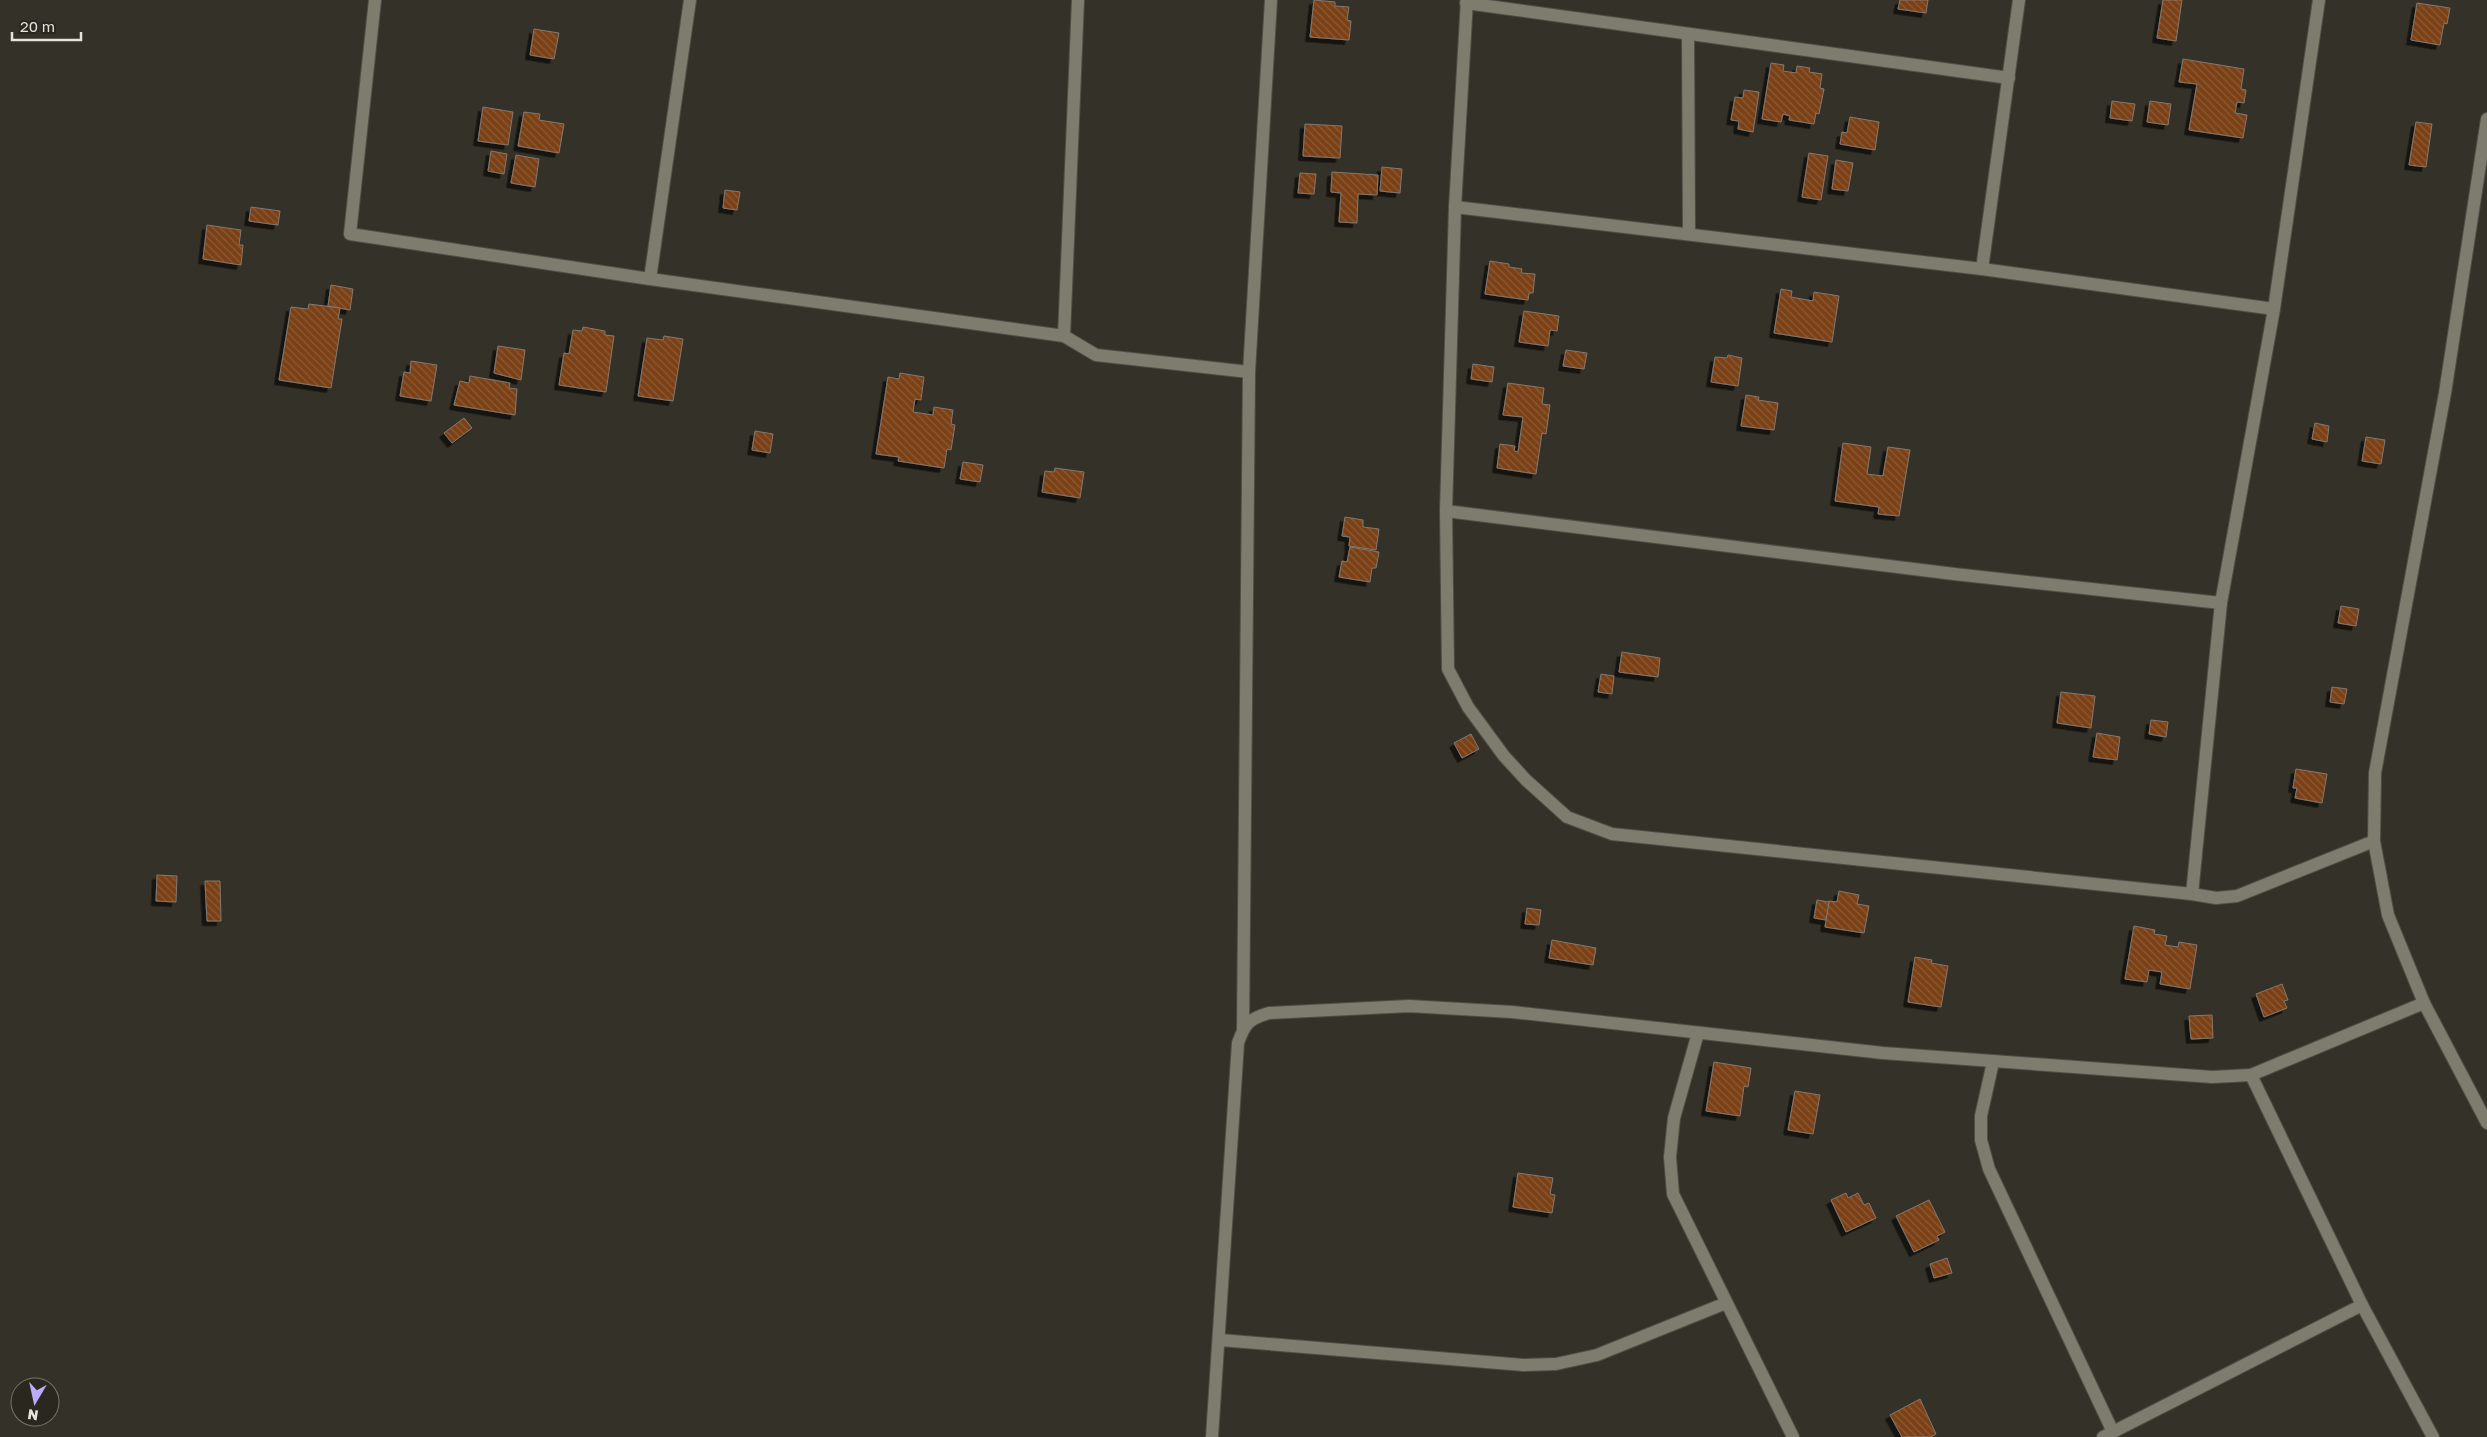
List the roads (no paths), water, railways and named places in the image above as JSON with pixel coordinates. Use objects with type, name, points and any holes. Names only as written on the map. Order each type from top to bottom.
[{"type":"street","points":[[375,0],[350,234],[650,279],[1064,336],[1096,355],[1249,372]]},
{"type":"street","points":[[650,279],[690,0]]},
{"type":"street","points":[[1064,336],[1078,0]]},
{"type":"street","points":[[1243,1029],[1249,372],[1271,0]]},
{"type":"street","points":[[1982,269],[2019,0]]},
{"type":"street","points":[[2192,894],[2221,603],[2274,309],[2319,0]]},
{"type":"street","points":[[2008,78],[1466,1],[1455,207],[1446,511],[1448,670],[1468,707],[1504,756],[1526,780],[1567,817],[1612,834],[2216,898],[2237,896],[2374,841]]},
{"type":"street","points":[[1688,34],[1689,234]]},
{"type":"street","points":[[2487,118],[2445,392],[2375,773],[2374,841],[2388,915],[2424,1003],[2487,1123]]},
{"type":"street","points":[[1455,207],[1982,269],[2274,309]]},
{"type":"street","points":[[1446,511],[1944,573],[2221,603]]},
{"type":"street","points":[[1212,1437],[1220,1340],[1238,1043],[1243,1029],[1251,1019],[1269,1013],[1409,1006],[1512,1012],[1883,1053],[2212,1077],[2251,1075],[2424,1003]]},
{"type":"street","points":[[1698,1033],[1674,1118],[1670,1157],[1673,1194],[1793,1437]]},
{"type":"street","points":[[1992,1062],[1981,1116],[1980,1140],[1988,1169],[2108,1434],[2362,1305]]},
{"type":"street","points":[[2251,1075],[2362,1305],[2433,1437]]},
{"type":"street","points":[[1220,1340],[1523,1365],[1556,1364],[1597,1355],[1726,1303]]}]
